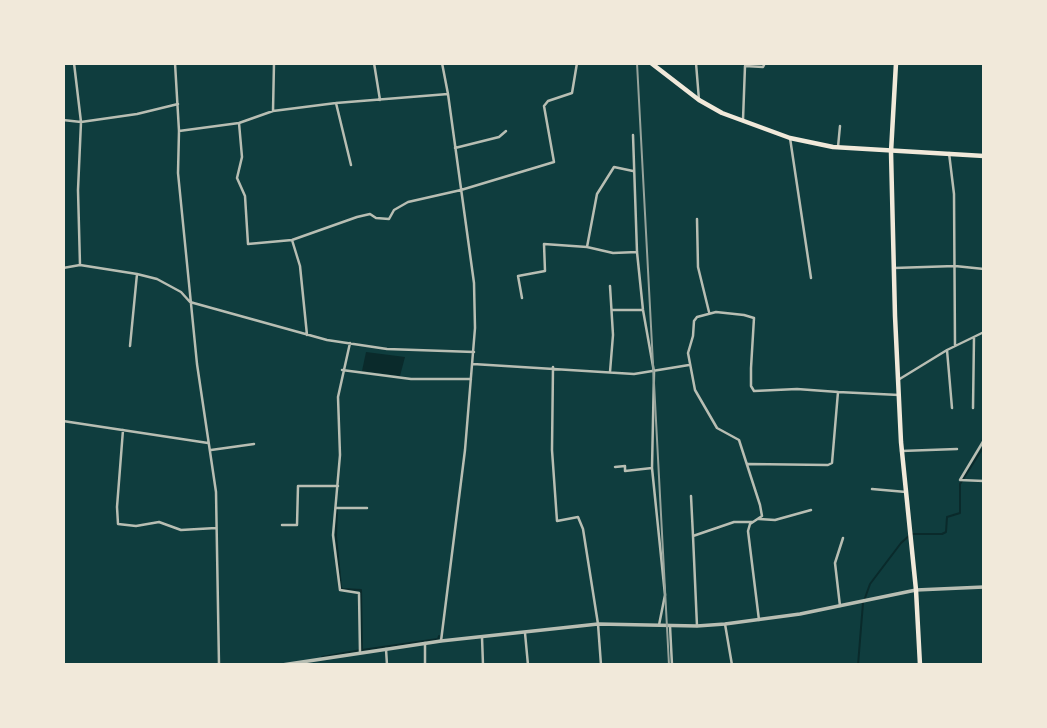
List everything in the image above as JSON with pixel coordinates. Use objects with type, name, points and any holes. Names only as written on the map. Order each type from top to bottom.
[{"type":"main road","points":[[651,63],[699,100],[722,113],[790,138],[838,148],[984,156]]},
{"type":"main road","points":[[896,63],[891,152],[898,380],[901,451],[916,590],[919,665]]},
{"type":"street","points":[[74,63],[80,122],[80,265]]},
{"type":"street","points":[[175,63],[179,131],[178,173],[190,302],[216,492],[219,665]]},
{"type":"street","points":[[273,111],[274,63]]},
{"type":"street","points":[[374,63],[380,100]]},
{"type":"street","points":[[440,640],[460,493],[474,352],[474,283],[442,63]]},
{"type":"street","points":[[239,123],[242,157],[237,178],[245,195],[248,244],[292,240],[370,214],[376,218],[388,219],[394,211],[408,202],[461,190],[554,162],[544,106],[548,101],[572,93],[577,63]]},
{"type":"street","points":[[696,63],[699,100]]},
{"type":"street","points":[[743,120],[745,66],[762,67],[765,63]]},
{"type":"street","points":[[179,131],[239,123],[273,111],[448,94]]},
{"type":"street","points":[[337,103],[351,165]]},
{"type":"street","points":[[63,120],[80,122],[137,114],[178,104]]},
{"type":"street","points":[[838,148],[840,126]]},
{"type":"street","points":[[456,148],[499,137],[506,131]]},
{"type":"street","points":[[633,135],[637,253],[643,310],[654,372],[652,468],[665,594],[659,625]]},
{"type":"street","points":[[790,138],[811,278]]},
{"type":"street","points":[[949,153],[954,194],[955,346]]},
{"type":"street","points":[[587,247],[597,194],[614,167],[633,171]]},
{"type":"street","points":[[697,219],[698,267],[709,313]]},
{"type":"street","points":[[292,240],[300,266],[307,335]]},
{"type":"street","points":[[522,298],[518,276],[545,271],[544,244],[587,247],[612,253],[637,253]]},
{"type":"street","points":[[63,268],[80,265],[157,279],[181,292],[190,302],[307,335],[396,350],[474,352]]},
{"type":"street","points":[[894,268],[955,266],[984,269]]},
{"type":"street","points":[[130,346],[137,274]]},
{"type":"street","points":[[610,286],[613,335],[610,372]]},
{"type":"street","points":[[612,310],[643,310]]},
{"type":"street","points":[[760,519],[762,512],[739,440],[717,428],[698,399],[688,353],[697,317],[709,313],[744,315],[755,320],[751,368],[751,386],[754,390],[797,388],[838,393],[899,395]]},
{"type":"street","points":[[898,380],[947,350],[984,332]]},
{"type":"street","points":[[973,408],[974,337]]},
{"type":"street","points":[[350,343],[342,370],[337,410],[340,454],[333,535],[340,590],[359,593],[360,653]]},
{"type":"street","points":[[947,350],[952,408]]},
{"type":"street","points":[[473,364],[634,374],[689,365]]},
{"type":"street","points":[[553,367],[552,450],[557,521],[578,517],[581,523],[598,624],[601,665]]},
{"type":"street","points":[[342,370],[411,379],[471,379]]},
{"type":"street","points":[[748,464],[823,466],[832,463],[838,393]]},
{"type":"street","points":[[63,421],[209,443]]},
{"type":"street","points":[[123,430],[118,524],[136,526],[159,523],[181,530],[216,528]]},
{"type":"street","points":[[984,440],[960,480],[984,481]]},
{"type":"street","points":[[211,450],[254,444]]},
{"type":"street","points":[[901,451],[957,449]]},
{"type":"street","points":[[615,467],[625,466],[625,471],[652,468]]},
{"type":"street","points":[[282,525],[297,525],[298,486],[338,486]]},
{"type":"street","points":[[872,489],[906,492]]},
{"type":"street","points":[[691,496],[697,626]]},
{"type":"street","points":[[336,508],[367,508]]},
{"type":"street","points":[[758,620],[748,531],[750,524],[760,519],[775,520],[811,510]]},
{"type":"street","points":[[693,536],[734,522],[754,522]]},
{"type":"street","points":[[840,606],[835,563],[843,538]]},
{"type":"street","points":[[282,665],[317,662],[440,640],[598,624],[725,625],[916,590],[984,587]]},
{"type":"street","points":[[725,625],[732,665]]},
{"type":"street","points":[[670,626],[672,665]]},
{"type":"street","points":[[525,632],[528,665]]},
{"type":"street","points":[[482,637],[483,665]]},
{"type":"street","points":[[425,643],[425,665]]},
{"type":"street","points":[[386,649],[387,665]]},
{"type":"water","points":[[366,352],[405,357],[400,376],[362,371]]},
{"type":"waterway","points":[[865,598],[870,584],[911,534],[946,532],[947,517],[960,513],[960,484],[984,446]]},
{"type":"waterway","points":[[337,509],[336,536],[341,587],[361,590],[362,650],[438,639],[439,636]]},
{"type":"waterway","points":[[858,665],[863,603]]},
{"type":"waterway","points":[[322,657],[361,650]]},
{"type":"railway","points":[[637,63],[669,665]]}]
